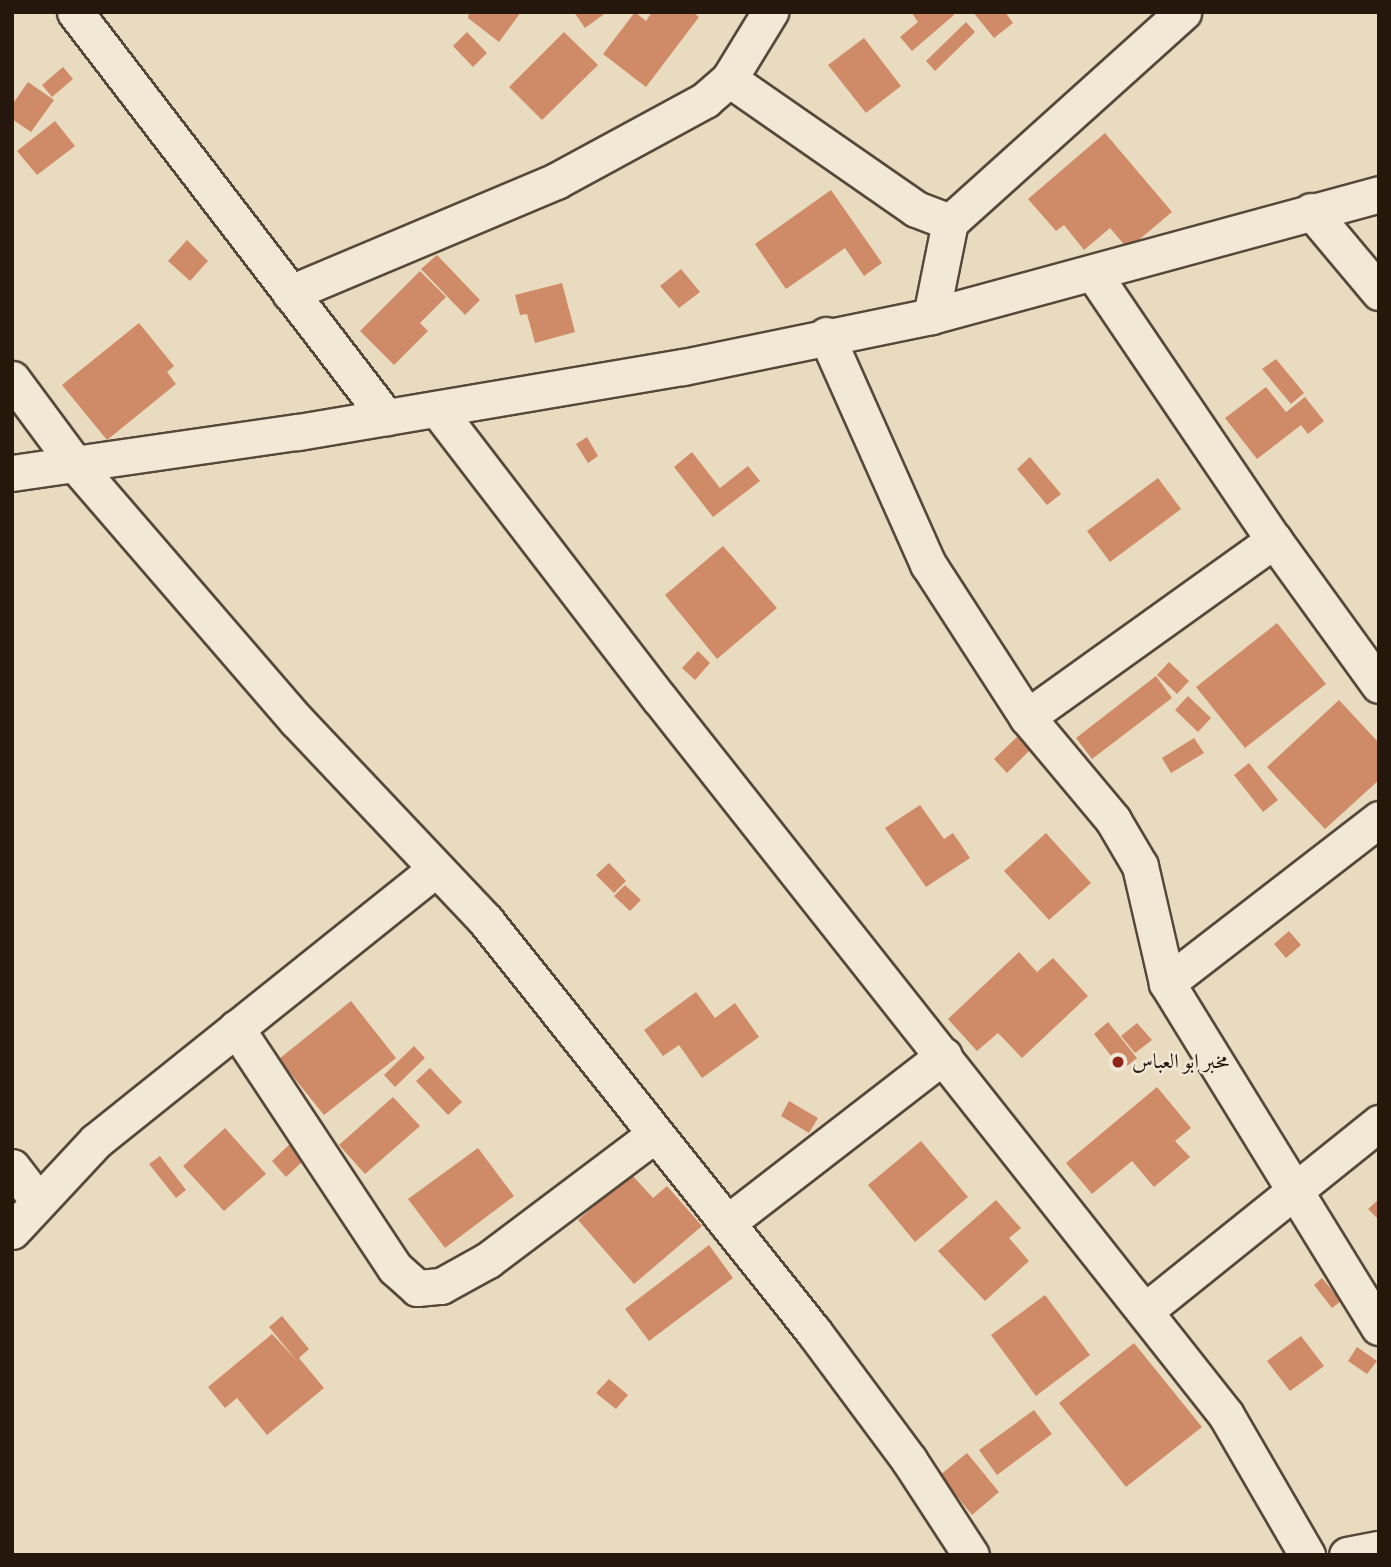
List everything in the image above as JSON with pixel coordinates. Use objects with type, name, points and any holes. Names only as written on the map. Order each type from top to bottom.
[{"type":"street","points":[[75,12],[386,417]]},
{"type":"street","points":[[290,293],[556,181],[705,100],[729,79],[769,12]]},
{"type":"street","points":[[931,316],[950,222],[1183,12]]},
{"type":"street","points":[[729,79],[916,209],[950,222]]},
{"type":"street","points":[[12,473],[386,417],[683,367],[826,335],[931,316],[1379,194]]},
{"type":"street","points":[[1311,211],[1379,292]]},
{"type":"street","points":[[1093,273],[1274,540],[1379,685]]},
{"type":"street","points":[[826,335],[928,564],[1027,717],[1113,820],[1140,866],[1167,983],[1379,1327]]},
{"type":"street","points":[[12,379],[75,464],[296,721],[486,921],[727,1223],[909,1460],[971,1555]]},
{"type":"street","points":[[437,408],[659,698],[944,1055],[1226,1415],[1307,1555]]},
{"type":"street","points":[[1027,717],[1274,540]]},
{"type":"street","points":[[1167,983],[1379,819]]},
{"type":"street","points":[[12,1231],[96,1141],[436,869]]},
{"type":"street","points":[[236,1028],[395,1268],[417,1288],[442,1286],[488,1260],[656,1134]]},
{"type":"street","points":[[727,1223],[944,1055]]},
{"type":"street","points":[[1145,1311],[1379,1123]]},
{"type":"street","points":[[12,1167],[39,1202]]},
{"type":"street","points":[[1347,1555],[1379,1549]]},
{"type":"building","points":[[469,12],[521,12],[499,42],[468,18]]},
{"type":"building","points":[[574,12],[607,12],[585,28]]},
{"type":"building","points":[[635,12],[646,21],[652,12],[693,12],[699,17],[646,87],[603,54]]},
{"type":"building","points":[[911,12],[952,12],[954,15],[912,51],[900,37],[918,22]]},
{"type":"building","points":[[973,12],[1005,12],[1013,23],[994,38]]},
{"type":"building","points":[[966,22],[975,32],[935,71],[926,61]]},
{"type":"building","points":[[467,32],[487,53],[473,67],[453,46]]},
{"type":"building","points":[[564,32],[598,65],[542,120],[509,87]]},
{"type":"building","points":[[864,38],[901,86],[866,113],[828,65]]},
{"type":"building","points":[[63,67],[73,79],[52,97],[42,85]]},
{"type":"building","points":[[28,82],[54,100],[31,132],[12,119],[12,105]]},
{"type":"building","points":[[55,121],[75,146],[37,175],[17,151]]},
{"type":"building","points":[[1105,133],[1172,212],[1128,249],[1110,228],[1084,250],[1064,225],[1056,231],[1028,199]]},
{"type":"building","points":[[831,190],[882,263],[864,276],[845,248],[786,289],[755,244]]},
{"type":"building","points":[[187,240],[208,261],[190,281],[168,261]]},
{"type":"building","points":[[437,255],[480,300],[465,315],[421,269]]},
{"type":"building","points":[[681,269],[700,292],[679,308],[660,286]]},
{"type":"building","points":[[420,271],[446,297],[420,323],[428,331],[394,365],[360,331]]},
{"type":"building","points":[[562,283],[575,332],[535,343],[527,314],[520,315],[515,295]]},
{"type":"building","points":[[139,323],[174,366],[167,372],[176,384],[107,440],[62,385]]},
{"type":"building","points":[[1276,359],[1304,393],[1291,404],[1262,369]]},
{"type":"building","points":[[1266,387],[1286,412],[1305,397],[1324,421],[1308,434],[1301,425],[1257,459],[1225,418]]},
{"type":"building","points":[[587,437],[598,456],[588,463],[576,444]]},
{"type":"building","points":[[692,452],[720,488],[748,466],[760,481],[713,517],[674,467]]},
{"type":"building","points":[[1030,457],[1061,494],[1047,505],[1017,469]]},
{"type":"building","points":[[1158,478],[1181,509],[1110,562],[1087,531]]},
{"type":"building","points":[[723,546],[777,608],[717,659],[665,595]]},
{"type":"building","points":[[1277,623],[1326,684],[1245,748],[1196,687]]},
{"type":"building","points":[[698,651],[710,663],[695,680],[682,668]]},
{"type":"building","points":[[1169,662],[1189,681],[1177,694],[1157,675]]},
{"type":"building","points":[[1156,676],[1172,698],[1092,759],[1076,738]]},
{"type":"building","points":[[1188,696],[1211,718],[1198,732],[1175,710]]},
{"type":"building","points":[[1339,700],[1379,743],[1379,780],[1325,829],[1267,767]]},
{"type":"building","points":[[1020,734],[1033,747],[1007,773],[994,759]]},
{"type":"building","points":[[1194,738],[1204,753],[1171,773],[1162,758]]},
{"type":"building","points":[[1249,763],[1278,800],[1263,812],[1234,775]]},
{"type":"building","points":[[920,805],[944,839],[953,833],[970,858],[926,887],[885,828]]},
{"type":"building","points":[[1046,833],[1091,883],[1049,920],[1004,871]]},
{"type":"building","points":[[609,863],[626,881],[614,893],[596,875]]},
{"type":"building","points":[[625,885],[641,900],[630,911],[614,896]]},
{"type":"building","points":[[1289,931],[1301,945],[1286,958],[1274,944]]},
{"type":"building","points":[[1019,952],[1037,972],[1053,958],[1088,996],[1022,1058],[998,1033],[977,1051],[948,1019]]},
{"type":"building","points":[[696,992],[715,1018],[735,1003],[759,1037],[702,1078],[679,1045],[663,1056],[644,1030]]},
{"type":"building","points":[[351,1001],[396,1058],[324,1115],[279,1059]]},
{"type":"building","points":[[1108,1022],[1137,1058],[1122,1070],[1094,1034]]},
{"type":"building","points":[[1137,1023],[1152,1040],[1135,1053],[1121,1036]]},
{"type":"building","points":[[414,1046],[425,1058],[395,1087],[384,1075]]},
{"type":"building","points":[[430,1068],[462,1102],[448,1115],[416,1081]]},
{"type":"building","points":[[1157,1087],[1191,1128],[1175,1141],[1190,1157],[1154,1187],[1132,1161],[1092,1194],[1066,1163]]},
{"type":"building","points":[[393,1097],[420,1126],[365,1174],[339,1145]]},
{"type":"building","points":[[789,1101],[818,1118],[809,1133],[781,1116]]},
{"type":"building","points":[[225,1128],[266,1174],[224,1211],[183,1166]]},
{"type":"building","points":[[921,1141],[968,1197],[915,1242],[868,1185]]},
{"type":"building","points":[[292,1142],[306,1158],[286,1177],[272,1161]]},
{"type":"building","points":[[478,1148],[514,1196],[445,1248],[408,1199]]},
{"type":"building","points":[[160,1156],[186,1190],[176,1198],[149,1164]]},
{"type":"building","points":[[631,1174],[653,1198],[667,1186],[702,1226],[634,1284],[578,1220]]},
{"type":"building","points":[[1379,1199],[1379,1220],[1368,1209]]},
{"type":"building","points":[[996,1200],[1021,1228],[1009,1238],[1029,1261],[985,1301],[938,1251]]},
{"type":"building","points":[[709,1245],[733,1278],[649,1341],[625,1309]]},
{"type":"building","points":[[1322,1278],[1341,1301],[1332,1308],[1314,1285]]},
{"type":"building","points":[[1045,1295],[1090,1355],[1036,1396],[991,1335]]},
{"type":"building","points":[[282,1316],[309,1349],[299,1358],[324,1388],[267,1435],[237,1398],[225,1408],[208,1387],[272,1334],[297,1361],[269,1327]]},
{"type":"building","points":[[1301,1336],[1324,1366],[1290,1391],[1267,1361]]},
{"type":"building","points":[[1134,1343],[1202,1427],[1126,1487],[1059,1403]]},
{"type":"building","points":[[1357,1347],[1377,1361],[1367,1374],[1348,1361]]},
{"type":"building","points":[[609,1379],[628,1395],[616,1409],[596,1393]]},
{"type":"building","points":[[1034,1410],[1052,1434],[997,1475],[979,1450]]},
{"type":"building","points":[[967,1453],[999,1492],[972,1515],[940,1475]]},
{"type":"place","name":"مخبر ابو العباس","points":[[1118,1062]]}]
